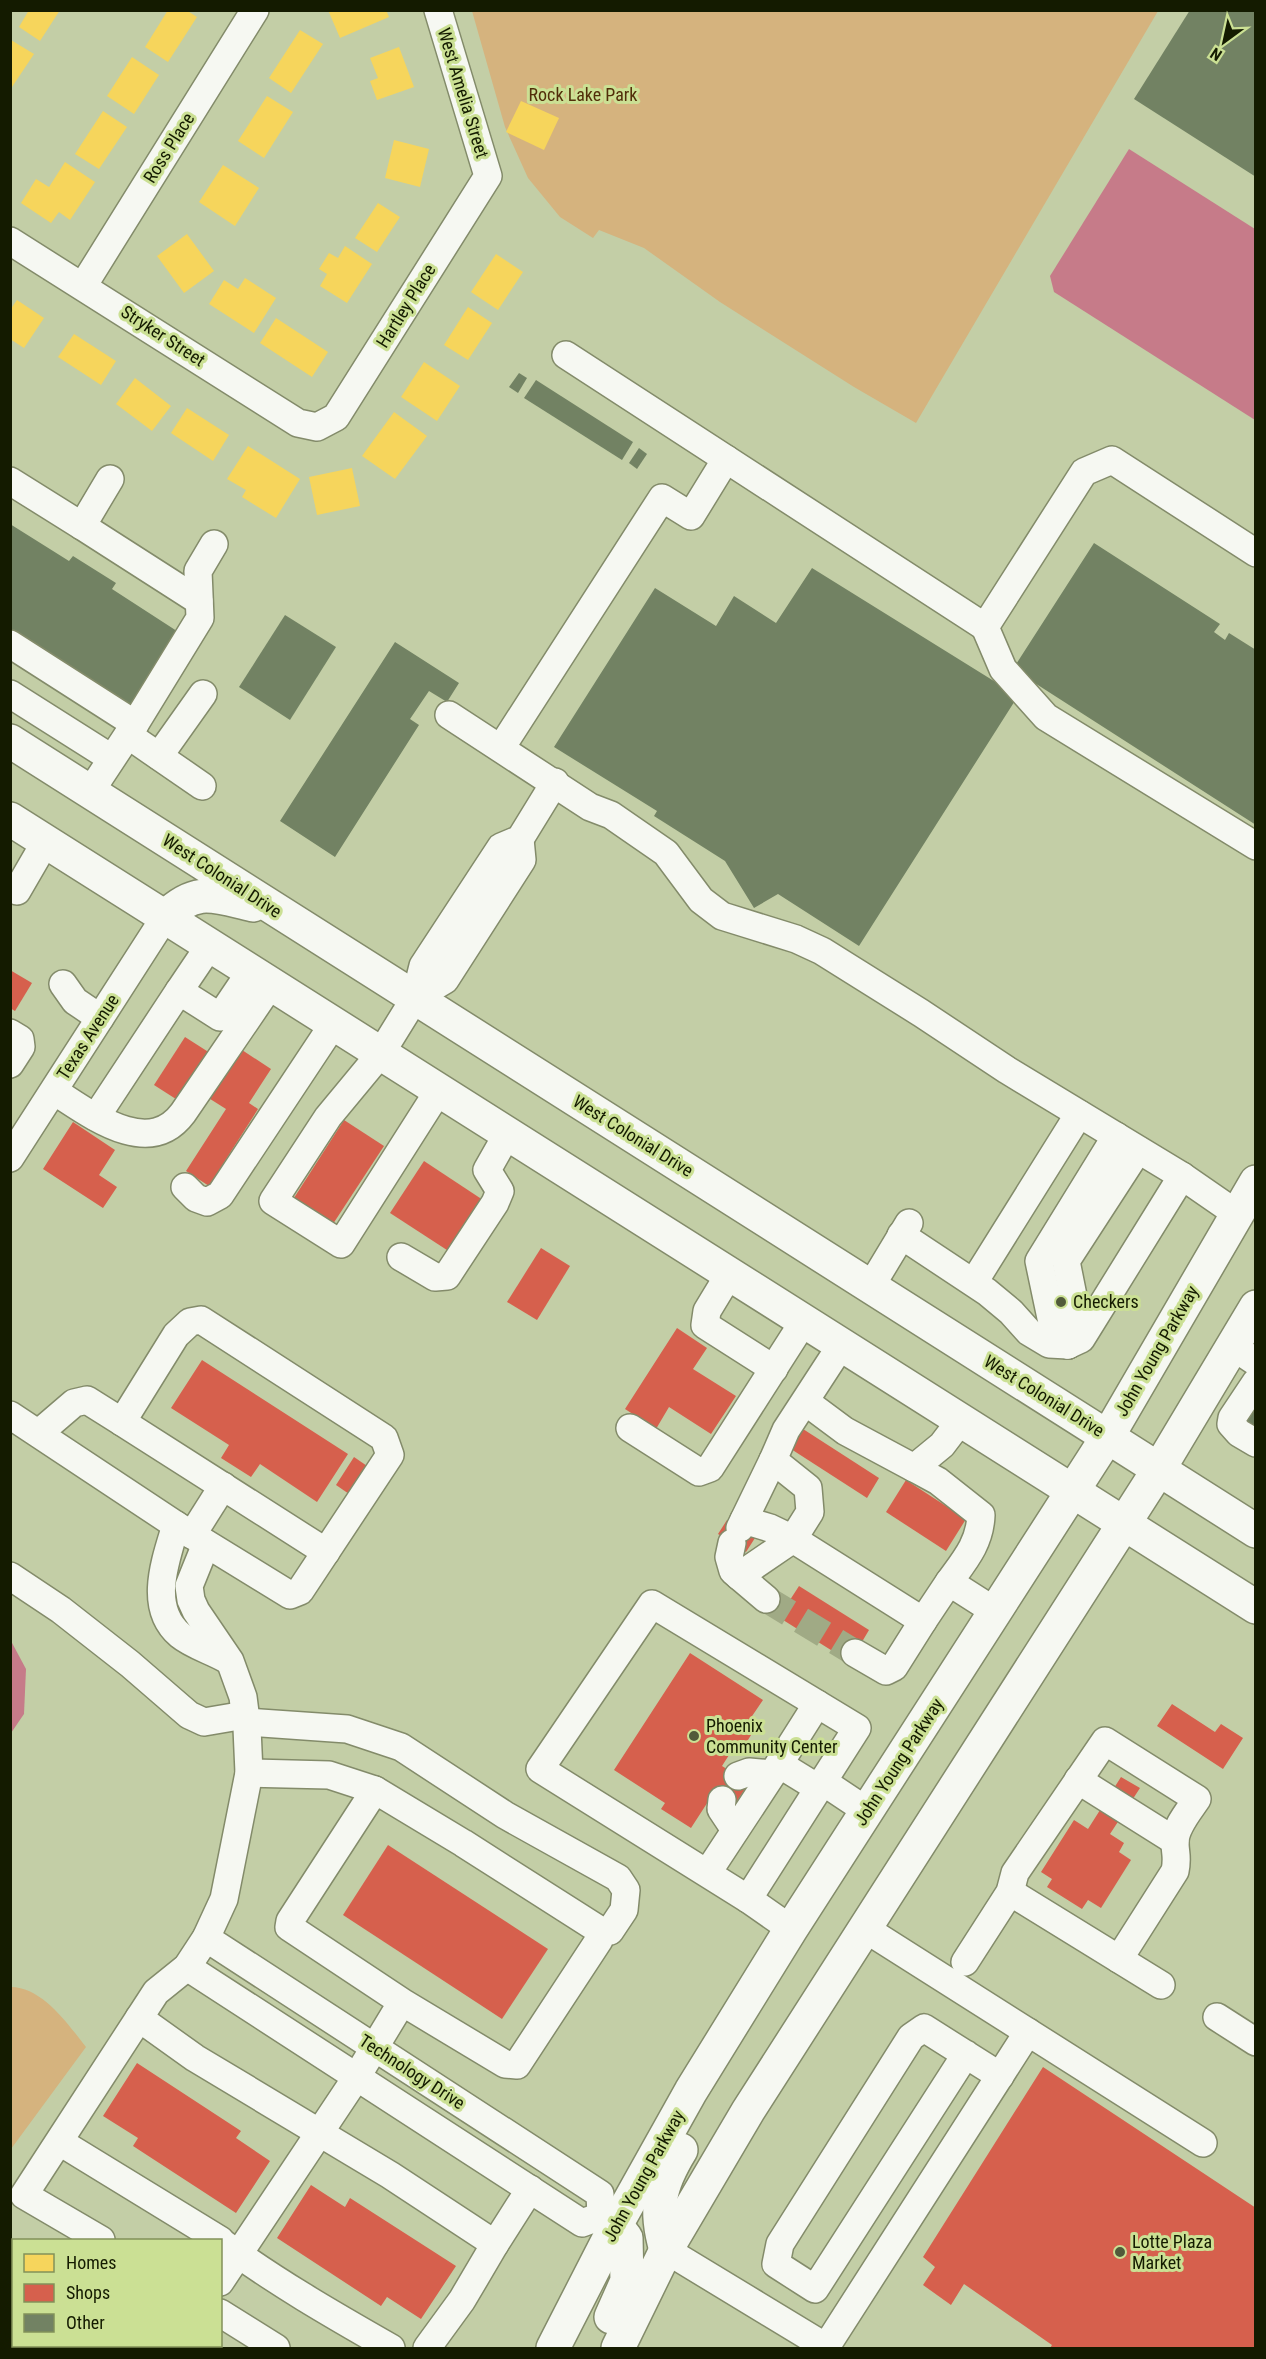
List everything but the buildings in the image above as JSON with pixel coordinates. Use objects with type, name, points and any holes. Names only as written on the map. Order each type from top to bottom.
[{"type":"main road","name":"West Colonial Drive","points":[[10,741],[1256,1531]]},
{"type":"main road","points":[[10,819],[1256,1607]]},
{"type":"main road","points":[[165,917],[180,902],[193,896],[214,896],[278,911]]},
{"type":"main road","name":"John Young Parkway","points":[[553,2349],[608,2220],[791,1929],[1108,1436],[1256,1182]]},
{"type":"main road","points":[[618,2349],[666,2250],[748,2110],[1159,1469],[1244,1354],[1256,1307]]},
{"type":"main road","points":[[666,2250],[659,2213],[662,2189],[672,2164],[743,2048],[742,2007]]},
{"type":"main road","points":[[597,2349],[627,2281],[626,2238],[608,2220]]},
{"type":"street","name":"Ross Place","points":[[83,286],[255,10]]},
{"type":"street","name":"West Amelia Street","points":[[438,10],[489,176]]},
{"type":"street","name":"Hartley Place","points":[[317,427],[336,417],[489,176]]},
{"type":"street","name":"Stryker Street","points":[[10,240],[298,423],[317,427]]},
{"type":"street","points":[[566,355],[985,627],[1003,669],[1046,717],[1256,846]]},
{"type":"street","points":[[501,748],[662,498],[691,516],[726,459]]},
{"type":"street","points":[[985,627],[1084,472],[1112,460],[1256,553]]},
{"type":"street","points":[[82,526],[110,479]]},
{"type":"street","points":[[10,481],[199,601]]},
{"type":"street","points":[[90,792],[132,730],[200,618],[198,571],[214,544]]},
{"type":"street","points":[[10,645],[132,730],[159,756],[202,786]]},
{"type":"street","points":[[159,756],[203,693]]},
{"type":"street","points":[[10,694],[111,758]]},
{"type":"street","points":[[449,715],[555,782],[590,807],[611,815],[666,853],[701,900],[722,916],[796,939],[822,951],[1079,1114],[1182,1176],[1237,1214]]},
{"type":"street","points":[[439,1090],[341,1244],[273,1201],[328,1117],[381,1053],[416,998],[423,966],[501,847],[520,839],[555,782]]},
{"type":"street","points":[[10,887],[17,891],[46,841]]},
{"type":"street","name":"Texas Avenue","points":[[10,1158],[165,917]]},
{"type":"street","points":[[96,1117],[210,945]]},
{"type":"street","points":[[179,991],[220,1017],[261,977]]},
{"type":"street","points":[[54,1091],[118,1129],[146,1133],[164,1131],[175,1124],[261,977]]},
{"type":"street","points":[[63,984],[75,1001],[100,1018]]},
{"type":"street","points":[[185,1187],[196,1198],[207,1202],[220,1195],[334,1023]]},
{"type":"street","points":[[10,1064],[21,1047],[15,1036]]},
{"type":"street","points":[[974,1282],[1079,1114]]},
{"type":"street","points":[[401,1257],[435,1277],[447,1276],[495,1203],[500,1191],[487,1170],[508,1133]]},
{"type":"street","points":[[1068,1345],[1076,1311],[1066,1261],[1127,1143]]},
{"type":"street","points":[[871,1286],[905,1229],[1011,1312],[1029,1332],[1049,1344],[1068,1345],[1081,1339],[1182,1176]]},
{"type":"street","points":[[730,1273],[707,1311],[705,1325],[774,1369]]},
{"type":"street","points":[[10,1415],[191,1535],[290,1595],[300,1592],[390,1455],[384,1438],[201,1320],[190,1322],[176,1335],[122,1422]]},
{"type":"street","points":[[630,1428],[699,1472],[710,1468],[804,1321]]},
{"type":"street","points":[[766,1599],[733,1571],[729,1557],[738,1530],[786,1430],[842,1344]]},
{"type":"street","points":[[1255,1383],[1232,1418],[1231,1424],[1239,1433],[1256,1443]]},
{"type":"street","points":[[39,1433],[74,1403],[87,1400],[326,1552]]},
{"type":"street","points":[[806,1402],[845,1431],[938,1481],[981,1515],[981,1532],[969,1554],[948,1582],[894,1667],[886,1671],[855,1653]]},
{"type":"street","points":[[915,1468],[942,1445],[961,1420]]},
{"type":"street","points":[[739,1576],[793,1539],[810,1512],[808,1488],[773,1461]]},
{"type":"street","points":[[98,2239],[24,2195],[156,1992],[187,1967],[206,1938],[224,1899],[249,1773],[243,1697],[230,1661],[180,1635],[167,1619],[161,1593],[163,1569],[191,1535],[223,1486]]},
{"type":"street","points":[[738,1530],[770,1528],[793,1539],[923,1621]]},
{"type":"street","points":[[10,1576],[62,1610],[189,1715],[204,1722],[246,1719],[347,1729],[401,1748],[505,1815],[618,1878],[626,1890],[624,1910],[610,1930],[601,1931],[464,1843],[375,1790],[329,1775],[249,1773]]},
{"type":"street","points":[[948,1582],[996,1611]]},
{"type":"street","points":[[748,1899],[857,1728],[652,1605],[540,1769],[708,1872],[791,1929]]},
{"type":"street","points":[[708,1872],[817,1704]]},
{"type":"street","points":[[965,1962],[1010,1892],[1015,1873],[1105,1741],[1197,1799],[1179,1827],[1175,1841],[1178,1855],[1175,1871],[1119,1959]]},
{"type":"street","points":[[738,1776],[749,1772],[775,1769],[820,1784],[867,1811]]},
{"type":"street","points":[[1078,1780],[1175,1841]]},
{"type":"street","points":[[375,1790],[290,1921],[289,1927],[402,2002],[506,2064],[517,2065],[599,1940],[601,1931]]},
{"type":"street","points":[[722,1800],[721,1809],[735,1830]]},
{"type":"street","points":[[1010,1892],[1161,1985]]},
{"type":"street","points":[[864,1928],[1203,2143]]},
{"type":"street","name":"Technology Drive","points":[[187,1967],[582,2223],[608,2220],[600,2194],[206,1938]]},
{"type":"street","points":[[222,2270],[226,2245],[320,2132],[402,2002]]},
{"type":"street","points":[[1217,2017],[1256,2042]]},
{"type":"street","points":[[139,2018],[195,2058],[320,2132],[495,2244]]},
{"type":"street","points":[[849,2311],[776,2264],[780,2244],[911,2037],[924,2028],[1000,2076]]},
{"type":"street","points":[[666,2250],[827,2348],[1028,2032]]},
{"type":"street","points":[[815,2289],[966,2054]]},
{"type":"street","points":[[60,2142],[216,2239]]},
{"type":"street","points":[[427,2349],[462,2300],[530,2189]]},
{"type":"street","points":[[226,2245],[340,2319],[391,2349]]},
{"type":"street","points":[[222,2314],[276,2349]]},
{"type":"green space","name":"Rock Lake Park","points":[[472,11],[1158,11],[916,423],[854,387],[720,302],[644,248],[599,230],[593,238],[560,217],[528,178],[505,127]]},
{"type":"green space","points":[[11,1987],[33,1993],[44,2000],[63,2018],[86,2047],[11,2149]]},
{"type":"green space","points":[[10,2263],[12,2264],[12,2347],[184,2348],[11,2348]]},
{"type":"shaded area","points":[[1129,149],[1255,229],[1255,420],[1054,292],[1050,276]]},
{"type":"shaded area","points":[[11,1641],[26,1669],[24,1714],[11,1733]]},
{"type":"tunnel","points":[[766,1599],[855,1653]]},
{"type":"place","name":"Checkers","points":[[1061,1302]]},
{"type":"place","name":"Phoenix Community Center","points":[[694,1736]]},
{"type":"place","name":"Lotte Plaza Market","points":[[1120,2252]]}]
